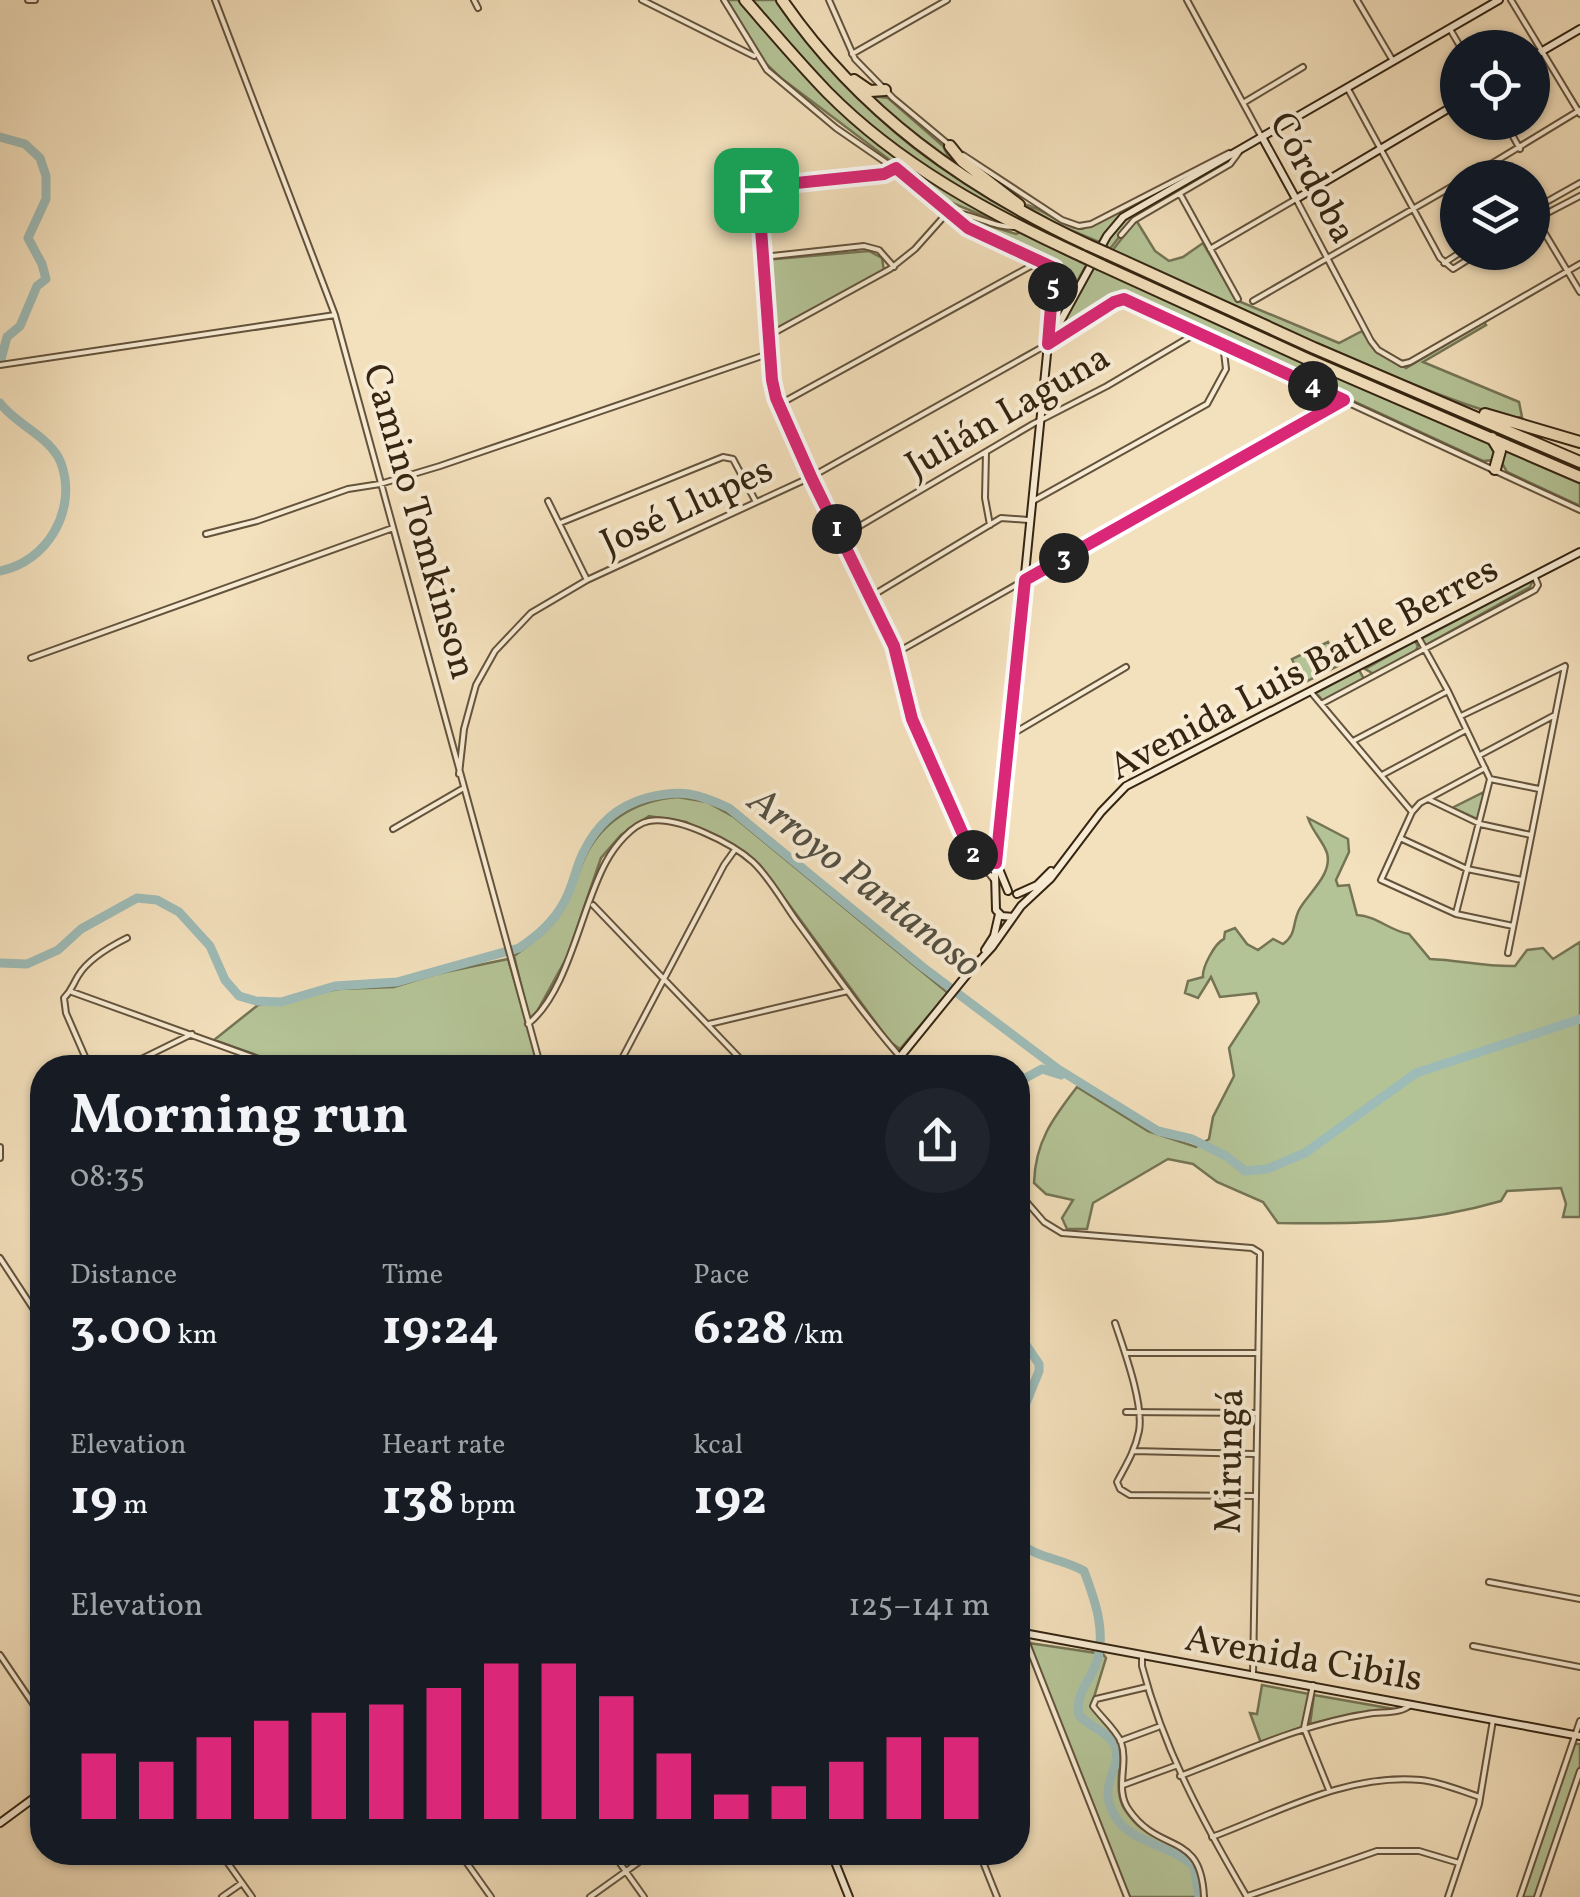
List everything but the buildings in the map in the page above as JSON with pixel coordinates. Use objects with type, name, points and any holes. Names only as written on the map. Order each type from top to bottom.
[{"type":"highway","points":[[745,0],[827,92],[872,132],[929,175],[1019,227],[1580,477]]},
{"type":"highway","points":[[782,0],[810,38],[870,104],[986,192],[1106,253],[1580,462]]},
{"type":"highway","points":[[810,38],[821,44],[854,80],[878,88]]},
{"type":"highway","points":[[950,146],[962,161],[1048,226]]},
{"type":"highway","points":[[1444,403],[1580,442]]},
{"type":"highway","points":[[1492,437],[1500,451],[1494,470]]},
{"type":"street","points":[[28,0],[36,0]]},
{"type":"street","name":"Camino Tomkinson","points":[[215,0],[335,315],[536,1055]]},
{"type":"street","points":[[474,0],[478,8]]},
{"type":"street","points":[[642,0],[756,56]]},
{"type":"street","points":[[724,0],[756,56],[774,77],[836,128],[896,168],[978,234],[1054,268],[996,863],[995,902],[999,914],[994,936],[967,975]]},
{"type":"street","points":[[829,0],[852,54],[878,88],[950,146],[1062,220],[1084,226],[1223,154],[1242,150]]},
{"type":"street","points":[[852,54],[947,0]]},
{"type":"street","name":"Córdoba","points":[[1187,0],[1375,347],[1408,364],[1568,272]]},
{"type":"street","points":[[1358,0],[1394,62]]},
{"type":"street","points":[[1048,344],[1107,236],[1123,216],[1264,141],[1499,0]]},
{"type":"street","points":[[1511,0],[1529,30]]},
{"type":"street","points":[[1550,47],[1580,29]]},
{"type":"street","points":[[1500,160],[1579,112],[1550,65]]},
{"type":"street","points":[[1243,103],[1302,67]]},
{"type":"street","points":[[1348,89],[1440,256]]},
{"type":"street","points":[[1210,249],[1440,114]]},
{"type":"street","points":[[1515,140],[1520,149]]},
{"type":"street","points":[[1121,236],[1134,220],[1230,164],[1242,150]]},
{"type":"street","points":[[896,168],[884,174],[760,186],[756,190],[768,354],[778,404],[896,653],[912,719],[974,856],[1012,892],[1021,906],[992,947],[902,1055]]},
{"type":"street","points":[[1550,200],[1580,183]]},
{"type":"street","points":[[1253,301],[1440,193]]},
{"type":"street","points":[[1180,194],[1238,299]]},
{"type":"street","points":[[1550,212],[1580,196]]},
{"type":"street","points":[[948,212],[1008,228],[1019,227]]},
{"type":"street","points":[[768,336],[894,266],[948,212]]},
{"type":"street","points":[[1550,244],[1580,292]]},
{"type":"street","points":[[761,257],[864,246],[879,250],[894,266]]},
{"type":"street","points":[[778,404],[1040,261]]},
{"type":"street","points":[[1568,272],[1580,264]]},
{"type":"street","name":"José Llupes","points":[[459,774],[470,702],[496,651],[532,613],[587,580],[811,477],[1048,344],[1114,302],[1126,300],[1200,331]]},
{"type":"street","points":[[3,365],[335,315]]},
{"type":"street","points":[[1200,331],[1580,510]]},
{"type":"street","name":"Julián Laguna","points":[[841,537],[1200,331]]},
{"type":"street","points":[[1033,501],[1207,404],[1226,370],[1223,343]]},
{"type":"street","points":[[206,534],[360,486],[380,484],[768,354]]},
{"type":"street","points":[[896,653],[1344,400]]},
{"type":"street","points":[[986,452],[985,498],[990,525]]},
{"type":"street","points":[[560,523],[729,456],[756,503]]},
{"type":"street","points":[[548,501],[587,580]]},
{"type":"street","points":[[870,597],[1002,518],[1031,520]]},
{"type":"street","points":[[30,658],[392,528]]},
{"type":"street","name":"Avenida Luis Batlle Berres","points":[[1012,892],[1037,884],[1126,786],[1580,552]]},
{"type":"street","points":[[1321,704],[1535,590],[1538,584],[1534,575]]},
{"type":"street","points":[[1469,608],[1476,622]]},
{"type":"street","points":[[1417,636],[1490,779],[1456,914]]},
{"type":"street","points":[[1360,665],[1369,679]]},
{"type":"street","points":[[1461,716],[1565,666],[1508,953]]},
{"type":"street","points":[[1009,736],[1126,667]]},
{"type":"street","points":[[1310,690],[1412,812]]},
{"type":"street","points":[[1353,740],[1448,691]]},
{"type":"street","points":[[1480,754],[1557,714]]},
{"type":"street","points":[[1382,774],[1466,729]]},
{"type":"street","points":[[1486,767],[1412,812],[1381,880],[1456,914],[1513,926]]},
{"type":"street","points":[[1490,779],[1541,790]]},
{"type":"street","points":[[393,829],[463,789]]},
{"type":"street","points":[[1428,799],[1480,824],[1531,835]]},
{"type":"street","points":[[528,1024],[538,1015],[565,966],[609,857],[625,837],[645,822],[683,824],[752,862],[898,1055]]},
{"type":"street","points":[[1400,838],[1467,868],[1522,880]]},
{"type":"street","points":[[624,1055],[734,851]]},
{"type":"street","name":"Avenida Luis Batlle Berres","points":[[1021,906],[1051,878],[1069,852]]},
{"type":"street","points":[[974,856],[996,863]]},
{"type":"street","points":[[995,902],[1001,893],[1012,892]]},
{"type":"street","points":[[591,904],[737,1055]]},
{"type":"street","points":[[999,914],[1012,917]]},
{"type":"street","points":[[84,1055],[64,1008],[66,995],[72,992],[82,970],[126,938]]},
{"type":"street","points":[[72,992],[249,1055]]},
{"type":"street","points":[[709,1024],[848,992]]},
{"type":"street","points":[[149,1055],[192,1034]]},
{"type":"street","points":[[0,1147],[0,1158]]},
{"type":"street","name":"Mirungá","points":[[1030,1206],[1062,1234],[1260,1253],[1253,1675]]},
{"type":"street","points":[[0,1258],[30,1304]]},
{"type":"street","points":[[1115,1323],[1139,1412],[1134,1452],[1116,1482],[1120,1489],[1130,1496],[1255,1496]]},
{"type":"street","points":[[1126,1353],[1257,1353]]},
{"type":"street","points":[[1126,1412],[1257,1413]]},
{"type":"street","points":[[1134,1452],[1255,1454]]},
{"type":"street","points":[[1489,1582],[1580,1599]]},
{"type":"street","name":"Avenida Cibils","points":[[1030,1634],[1578,1735]]},
{"type":"street","points":[[1473,1646],[1580,1668]]},
{"type":"street","points":[[0,1655],[30,1700]]},
{"type":"street","points":[[1142,1655],[1147,1687],[1175,1766],[1247,1897],[1377,1851],[1418,1851],[1459,1863]]},
{"type":"street","points":[[1030,1657],[1128,1897]]},
{"type":"street","points":[[1313,1685],[1304,1728],[1330,1791]]},
{"type":"street","points":[[1147,1687],[1096,1699],[1094,1708],[1120,1741],[1124,1802],[1135,1818],[1161,1839],[1191,1852],[1202,1873],[1204,1897]]},
{"type":"street","points":[[1180,1776],[1304,1728],[1370,1713],[1402,1711],[1412,1704]]},
{"type":"street","points":[[1448,1897],[1480,1797],[1494,1720]]},
{"type":"street","points":[[1520,1897],[1580,1721]]},
{"type":"street","points":[[1120,1741],[1159,1726]]},
{"type":"street","points":[[1121,1786],[1175,1766]]},
{"type":"street","points":[[1538,1897],[1580,1771]]},
{"type":"street","points":[[1212,1837],[1330,1791],[1372,1781],[1422,1780],[1480,1797]]},
{"type":"street","points":[[0,1823],[30,1801]]},
{"type":"street","points":[[230,1865],[252,1897]]},
{"type":"street","points":[[468,1865],[490,1897]]},
{"type":"street","points":[[621,1865],[644,1897]]},
{"type":"street","points":[[590,1897],[635,1865]]},
{"type":"street","points":[[836,1865],[849,1897]]},
{"type":"street","points":[[984,1865],[998,1897]]},
{"type":"street","points":[[222,1897],[242,1882]]},
{"type":"green space","points":[[727,0],[738,0],[827,96],[885,148],[1001,223],[940,198],[781,78],[761,59]]},
{"type":"green space","points":[[750,0],[776,0],[856,95],[925,157],[984,194],[1088,248],[1086,253],[992,207],[903,152],[841,100]]},
{"type":"green space","points":[[872,96],[888,98],[943,146],[947,154],[1001,194],[905,129]]},
{"type":"green space","points":[[1227,155],[1122,213],[1099,242],[1056,224],[1023,204],[1082,229]]},
{"type":"green space","points":[[1230,161],[1133,219],[1110,249],[1104,244],[1126,218]]},
{"type":"green space","points":[[955,215],[1016,234],[1021,232],[1086,265],[1054,325],[1058,267],[979,232]]},
{"type":"green space","points":[[1136,220],[1155,251],[1169,261],[1183,257],[1203,243],[1236,300],[1339,343],[1362,331],[1375,350],[1406,368],[1484,322],[1486,325],[1423,362],[1519,402],[1522,417],[1497,414],[1391,375],[1112,251]]},
{"type":"green space","points":[[869,251],[882,258],[884,271],[769,329],[764,260]]},
{"type":"green space","points":[[1105,255],[1580,466],[1580,474],[1102,262]]},
{"type":"green space","points":[[1091,268],[1496,446],[1495,460],[1483,461],[1128,297],[1116,297],[1058,331]]},
{"type":"green space","points":[[1502,447],[1580,481],[1580,506],[1507,472],[1502,463]]},
{"type":"green space","points":[[1533,580],[1530,587],[1426,645],[1421,639]]},
{"type":"green space","points":[[1415,641],[1415,653],[1374,674],[1365,669]]},
{"type":"green space","points":[[1328,642],[1340,665],[1303,683],[1292,659]]},
{"type":"green space","points":[[1359,670],[1364,679],[1323,701],[1316,693]]},
{"type":"green space","points":[[1484,792],[1479,820],[1453,808],[1454,807]]},
{"type":"green space","points":[[678,797],[707,802],[734,817],[948,993],[900,1049],[890,1042],[760,865],[686,822],[649,816],[621,835],[601,858],[567,957],[533,1019],[529,1018],[514,956],[545,932],[560,914],[589,849],[608,826],[647,803]]},
{"type":"green space","points":[[1308,818],[1348,839],[1349,852],[1336,880],[1338,886],[1349,885],[1357,915],[1409,934],[1430,959],[1515,966],[1527,950],[1543,948],[1553,959],[1580,942],[1580,1217],[1563,1217],[1566,1204],[1561,1188],[1507,1191],[1501,1201],[1417,1218],[1363,1223],[1278,1223],[1263,1202],[1217,1182],[1193,1164],[1168,1159],[1093,1203],[1087,1229],[1067,1229],[1062,1218],[1073,1200],[1046,1194],[1034,1183],[1047,1131],[1077,1087],[1148,1131],[1196,1147],[1209,1139],[1213,1117],[1234,1076],[1229,1048],[1259,1002],[1256,993],[1220,997],[1211,977],[1198,998],[1185,993],[1188,981],[1203,977],[1225,932],[1235,928],[1247,944],[1258,950],[1273,939],[1283,944],[1290,936],[1299,910],[1323,876],[1328,861]]},
{"type":"green space","points":[[508,959],[536,1055],[256,1055],[214,1040],[258,1005],[338,989],[394,987]]},
{"type":"green space","points":[[1030,1643],[1103,1654],[1106,1658],[1091,1707],[1118,1746],[1121,1801],[1135,1823],[1191,1861],[1202,1897],[1130,1897]]},
{"type":"green space","points":[[1262,1685],[1309,1694],[1302,1727],[1261,1743],[1250,1713],[1257,1714]]},
{"type":"green space","points":[[1314,1695],[1400,1710],[1355,1713],[1310,1724]]},
{"type":"green space","points":[[1574,1744],[1580,1744],[1580,1766],[1535,1897],[1520,1897]]},
{"type":"waterway","name":"Arroyo Pantanoso","points":[[0,137],[25,144],[40,158],[46,176],[46,199],[28,238],[46,279],[37,286],[20,326],[7,337],[0,363]]},
{"type":"waterway","name":"Arroyo Pantanoso","points":[[0,403],[56,454],[65,481],[62,515],[44,545],[17,566],[0,571]]},
{"type":"waterway","name":"Arroyo Pantanoso","points":[[0,963],[27,964],[58,950],[81,929],[137,898],[157,900],[179,912],[210,946],[225,980],[239,996],[281,1002],[335,986],[397,982],[519,948],[544,929],[559,911],[588,843],[609,818],[636,802],[679,793],[729,808],[924,968],[1058,1069],[1158,1131],[1192,1139],[1226,1156],[1245,1171],[1267,1169],[1305,1153],[1416,1073],[1580,1019]]},
{"type":"waterway","points":[[1030,1076],[1042,1069],[1061,1075]]},
{"type":"waterway","points":[[1030,1351],[1039,1364],[1030,1393]]},
{"type":"waterway","points":[[1030,1550],[1084,1571],[1096,1605],[1099,1652],[1079,1700],[1079,1715],[1115,1746],[1116,1763],[1108,1788],[1111,1809],[1126,1829],[1194,1866],[1199,1897]]},
{"type":"route","points":[[896,168],[968,228],[1054,268],[1048,344],[1124,299],[1344,400],[1025,580],[996,863],[974,856],[969,848],[912,719],[894,646],[776,398],[768,354],[756,190],[760,186],[884,174],[896,168]]}]
